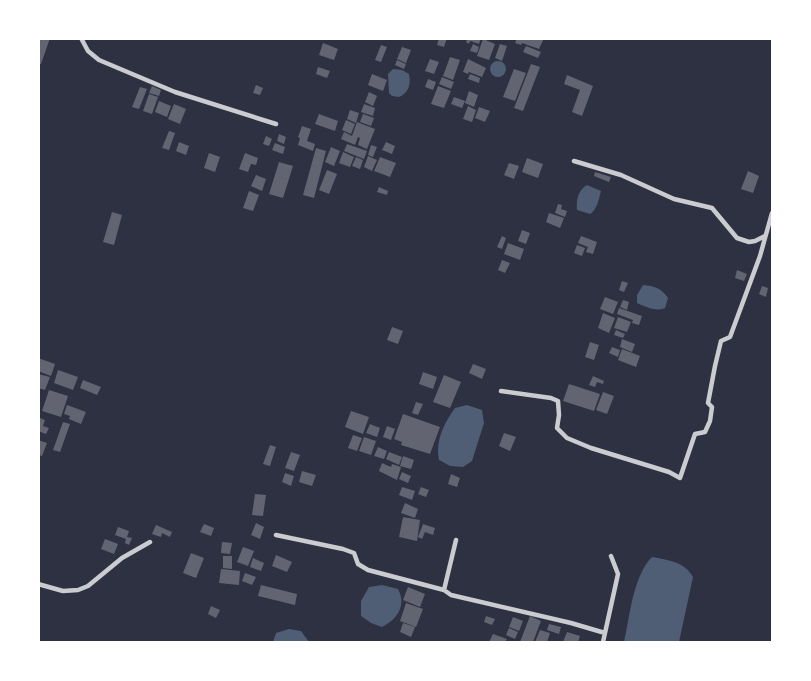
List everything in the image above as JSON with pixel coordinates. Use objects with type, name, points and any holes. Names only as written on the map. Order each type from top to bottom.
[{"type":"street","points":[[80,38],[88,51],[99,60],[175,92],[276,124]]},
{"type":"street","points":[[574,161],[621,175],[674,199],[712,208],[737,238],[749,242],[766,236]]},
{"type":"street","points":[[501,391],[558,401],[557,428],[566,438],[680,478],[695,434],[705,432],[710,421],[712,407],[708,403],[721,341],[730,337],[760,256],[772,214]]},
{"type":"street","points":[[276,535],[344,549],[354,553],[358,565],[368,570],[444,590],[451,595],[605,633]]},
{"type":"street","points":[[444,590],[456,540]]},
{"type":"street","points":[[38,584],[63,591],[78,590],[88,586],[122,558],[150,542]]},
{"type":"street","points":[[603,642],[618,574],[611,556]]},
{"type":"water","points":[[495,61],[501,61],[506,69],[504,75],[495,77],[490,72],[490,66]]},
{"type":"water","points":[[393,69],[409,74],[408,88],[399,97],[389,93],[388,74]]},
{"type":"water","points":[[587,185],[601,191],[596,207],[590,214],[577,210],[578,196]]},
{"type":"water","points":[[643,285],[663,292],[668,298],[665,308],[655,309],[637,303],[637,295]]},
{"type":"water","points":[[467,405],[482,410],[484,423],[472,461],[463,467],[450,466],[439,460],[439,439],[455,408]]},
{"type":"water","points":[[652,557],[681,565],[693,577],[679,642],[624,642],[636,585]]},
{"type":"water","points":[[382,585],[398,589],[401,606],[396,616],[382,627],[361,616],[361,601],[369,587]]},
{"type":"water","points":[[289,629],[301,631],[309,642],[273,642],[276,633]]},
{"type":"building","points":[[38,38],[50,38],[41,64],[38,64]]},
{"type":"building","points":[[439,38],[447,38],[444,47],[437,45]]},
{"type":"building","points":[[481,38],[479,44],[470,41],[469,44],[464,39]]},
{"type":"building","points":[[517,38],[544,38],[539,49],[515,43]]},
{"type":"building","points":[[483,39],[495,44],[489,60],[477,56]]},
{"type":"building","points":[[323,43],[338,49],[334,60],[319,55]]},
{"type":"building","points":[[473,44],[479,47],[477,53],[470,51]]},
{"type":"building","points":[[500,44],[507,46],[502,61],[495,58]]},
{"type":"building","points":[[381,45],[387,47],[381,62],[375,60]]},
{"type":"building","points":[[526,46],[541,52],[538,58],[523,52]]},
{"type":"building","points":[[402,47],[411,50],[406,63],[397,59]]},
{"type":"building","points":[[450,57],[460,60],[453,80],[443,76]]},
{"type":"building","points":[[430,59],[439,62],[434,74],[425,71]]},
{"type":"building","points":[[468,59],[486,68],[482,77],[463,72]]},
{"type":"building","points":[[397,60],[406,64],[404,69],[395,65]]},
{"type":"building","points":[[531,64],[540,67],[523,111],[514,108]]},
{"type":"building","points":[[318,67],[330,71],[327,78],[316,74]]},
{"type":"building","points":[[514,69],[526,73],[515,101],[503,97]]},
{"type":"building","points":[[372,74],[387,80],[383,91],[368,85]]},
{"type":"building","points":[[470,74],[480,78],[479,83],[468,79]]},
{"type":"building","points":[[567,75],[593,86],[582,116],[572,112],[580,90],[564,84]]},
{"type":"building","points":[[442,77],[454,82],[451,89],[439,84]]},
{"type":"building","points":[[428,79],[436,82],[433,90],[425,87]]},
{"type":"building","points":[[256,85],[263,88],[260,95],[253,93]]},
{"type":"building","points":[[152,86],[161,90],[159,96],[149,93]]},
{"type":"building","points":[[438,86],[451,91],[444,108],[431,104]]},
{"type":"building","points":[[140,87],[147,89],[139,109],[132,107]]},
{"type":"building","points":[[469,91],[478,95],[474,107],[465,103]]},
{"type":"building","points":[[369,92],[377,96],[373,106],[365,102]]},
{"type":"building","points":[[149,94],[158,97],[152,114],[143,111]]},
{"type":"building","points":[[454,97],[465,101],[462,108],[451,104]]},
{"type":"building","points":[[159,101],[171,106],[167,117],[155,112]]},
{"type":"building","points":[[174,104],[186,109],[180,124],[168,119]]},
{"type":"building","points":[[364,104],[375,108],[373,116],[361,112]]},
{"type":"building","points":[[468,106],[476,110],[472,122],[463,119]]},
{"type":"building","points":[[479,107],[490,111],[485,122],[475,118]]},
{"type":"building","points":[[350,110],[359,113],[356,123],[347,119]]},
{"type":"building","points":[[319,114],[338,121],[335,131],[315,124]]},
{"type":"building","points":[[363,114],[374,118],[371,126],[360,122]]},
{"type":"building","points":[[346,120],[355,124],[351,134],[342,130]]},
{"type":"building","points":[[357,122],[375,129],[367,149],[358,145],[358,137],[355,145],[341,139],[344,132],[352,136]]},
{"type":"building","points":[[302,126],[311,129],[307,141],[315,144],[313,151],[298,145]]},
{"type":"building","points":[[169,131],[175,133],[169,150],[162,148]]},
{"type":"building","points":[[279,134],[286,137],[284,144],[277,141]]},
{"type":"building","points":[[266,136],[272,139],[269,146],[263,144]]},
{"type":"building","points":[[179,142],[189,146],[186,155],[176,151]]},
{"type":"building","points":[[386,142],[395,146],[392,154],[382,150]]},
{"type":"building","points":[[275,143],[285,147],[283,154],[272,150]]},
{"type":"building","points":[[347,144],[367,151],[364,159],[344,151]]},
{"type":"building","points":[[371,145],[377,147],[373,157],[368,155]]},
{"type":"building","points":[[331,147],[340,151],[334,166],[325,162]]},
{"type":"building","points":[[316,148],[326,151],[314,198],[303,195]]},
{"type":"building","points":[[343,152],[354,157],[350,167],[339,163]]},
{"type":"building","points":[[209,153],[220,157],[215,172],[204,168]]},
{"type":"building","points":[[245,153],[258,158],[256,165],[251,164],[248,172],[239,169]]},
{"type":"building","points":[[368,156],[377,160],[372,171],[364,167]]},
{"type":"building","points":[[356,157],[363,160],[360,169],[352,166]]},
{"type":"building","points":[[380,157],[396,163],[390,177],[374,171]]},
{"type":"building","points":[[527,158],[543,164],[538,178],[522,172]]},
{"type":"building","points":[[279,162],[293,166],[283,198],[269,194]]},
{"type":"building","points":[[509,163],[519,166],[514,179],[504,175]]},
{"type":"building","points":[[327,170],[337,174],[329,194],[319,190]]},
{"type":"building","points":[[748,171],[759,176],[753,193],[741,189]]},
{"type":"building","points":[[595,172],[611,177],[609,182],[594,176]]},
{"type":"building","points":[[256,175],[266,179],[262,191],[251,186]]},
{"type":"building","points":[[379,187],[388,191],[387,195],[377,192]]},
{"type":"building","points":[[249,191],[259,195],[253,211],[243,208]]},
{"type":"building","points":[[558,204],[562,205],[561,209],[567,211],[565,217],[555,213]]},
{"type":"building","points":[[112,212],[122,215],[114,245],[103,242]]},
{"type":"building","points":[[549,213],[564,218],[560,228],[546,222]]},
{"type":"building","points":[[522,230],[530,233],[526,244],[518,241]]},
{"type":"building","points":[[502,236],[506,238],[502,249],[497,247]]},
{"type":"building","points":[[581,236],[597,242],[593,254],[586,252],[588,247],[578,243]]},
{"type":"building","points":[[508,243],[524,249],[520,260],[504,254]]},
{"type":"building","points":[[577,245],[585,248],[582,256],[574,253]]},
{"type":"building","points":[[502,260],[510,263],[505,273],[498,270]]},
{"type":"building","points":[[737,270],[747,274],[744,281],[735,278]]},
{"type":"building","points":[[622,281],[628,283],[624,292],[619,290]]},
{"type":"building","points":[[762,286],[768,288],[766,297],[759,294]]},
{"type":"building","points":[[605,297],[618,302],[613,314],[600,309]]},
{"type":"building","points":[[623,300],[629,302],[627,310],[620,307]]},
{"type":"building","points":[[619,308],[642,316],[639,325],[617,314]]},
{"type":"building","points":[[603,313],[615,318],[609,333],[598,328]]},
{"type":"building","points":[[618,317],[631,322],[627,332],[614,328]]},
{"type":"building","points":[[392,327],[403,331],[398,344],[387,340]]},
{"type":"building","points":[[616,330],[625,334],[623,338],[614,335]]},
{"type":"building","points":[[622,339],[635,344],[632,352],[620,347]]},
{"type":"building","points":[[590,342],[599,345],[594,360],[585,357]]},
{"type":"building","points":[[612,347],[620,350],[618,357],[609,353]]},
{"type":"building","points":[[622,349],[640,356],[636,367],[618,360]]},
{"type":"building","points":[[38,358],[55,364],[51,376],[38,371]]},
{"type":"building","points":[[473,364],[486,369],[482,379],[469,373]]},
{"type":"building","points":[[58,370],[78,377],[73,390],[54,383]]},
{"type":"building","points":[[423,372],[437,377],[433,389],[419,384]]},
{"type":"building","points":[[38,374],[50,377],[45,390],[38,388]]},
{"type":"building","points":[[444,375],[461,382],[450,408],[433,402]]},
{"type":"building","points":[[593,376],[604,381],[603,384],[597,382],[595,387],[589,385]]},
{"type":"building","points":[[83,380],[101,387],[97,395],[80,388]]},
{"type":"building","points":[[569,384],[600,394],[594,411],[563,401]]},
{"type":"building","points":[[49,390],[68,396],[61,417],[42,411]]},
{"type":"building","points":[[603,392],[614,396],[607,414],[596,410]]},
{"type":"building","points":[[416,402],[423,404],[418,415],[412,413]]},
{"type":"building","points":[[67,405],[86,412],[81,424],[64,414]]},
{"type":"building","points":[[351,411],[369,417],[363,434],[345,427]]},
{"type":"building","points":[[403,414],[440,427],[430,454],[401,445],[402,442],[394,439]]},
{"type":"building","points":[[40,418],[45,420],[43,426],[49,428],[46,434],[38,431]]},
{"type":"building","points":[[63,422],[70,424],[60,452],[53,450]]},
{"type":"building","points":[[370,424],[380,428],[377,437],[366,433]]},
{"type":"building","points":[[387,426],[395,429],[391,440],[383,437]]},
{"type":"building","points":[[504,433],[516,437],[510,451],[499,446]]},
{"type":"building","points":[[353,435],[362,438],[357,451],[348,448]]},
{"type":"building","points":[[364,437],[376,441],[371,455],[359,451]]},
{"type":"building","points":[[38,440],[47,443],[42,456],[38,455]]},
{"type":"building","points":[[270,445],[276,447],[270,466],[263,464]]},
{"type":"building","points":[[378,447],[387,451],[384,459],[374,456]]},
{"type":"building","points":[[291,452],[300,455],[294,471],[285,468]]},
{"type":"building","points":[[389,452],[402,457],[399,465],[386,459]]},
{"type":"building","points":[[403,456],[414,460],[411,469],[400,466]]},
{"type":"building","points":[[382,463],[401,467],[397,480],[379,471]]},
{"type":"building","points":[[302,471],[316,475],[312,486],[299,482]]},
{"type":"building","points":[[402,472],[411,476],[408,483],[399,479]]},
{"type":"building","points":[[285,473],[294,476],[291,486],[282,482]]},
{"type":"building","points":[[451,474],[460,478],[457,487],[448,484]]},
{"type":"building","points":[[402,487],[415,491],[412,500],[399,495]]},
{"type":"building","points":[[421,487],[429,490],[426,497],[418,494]]},
{"type":"building","points":[[255,494],[266,495],[263,516],[252,515]]},
{"type":"building","points":[[405,503],[418,509],[415,518],[401,513]]},
{"type":"building","points":[[403,517],[420,520],[417,541],[399,537]]},
{"type":"building","points":[[256,523],[264,527],[260,539],[251,535]]},
{"type":"building","points":[[204,524],[214,528],[211,536],[200,532]]},
{"type":"building","points":[[423,524],[435,528],[433,535],[425,532],[422,539],[418,537]]},
{"type":"building","points":[[156,525],[172,532],[170,537],[162,533],[161,537],[152,534]]},
{"type":"building","points":[[118,527],[129,531],[127,537],[132,538],[129,545],[125,543],[126,539],[115,535]]},
{"type":"building","points":[[105,539],[118,544],[114,554],[101,549]]},
{"type":"building","points":[[222,542],[232,543],[230,554],[221,553]]},
{"type":"building","points":[[243,547],[254,551],[248,566],[237,562]]},
{"type":"building","points":[[191,553],[204,558],[196,578],[183,573]]},
{"type":"building","points":[[276,555],[292,562],[287,572],[272,566]]},
{"type":"building","points":[[223,556],[232,556],[232,569],[223,568]]},
{"type":"building","points":[[253,558],[264,563],[261,571],[250,567]]},
{"type":"building","points":[[221,569],[240,571],[239,585],[219,583]]},
{"type":"building","points":[[245,573],[256,577],[252,585],[242,581]]},
{"type":"building","points":[[261,585],[297,594],[295,605],[258,596]]},
{"type":"building","points":[[408,587],[425,594],[420,607],[403,600]]},
{"type":"building","points":[[406,603],[423,609],[416,627],[400,621]]},
{"type":"building","points":[[211,606],[220,610],[216,618],[208,614]]},
{"type":"building","points":[[486,616],[495,619],[492,625],[484,622]]},
{"type":"building","points":[[530,616],[541,621],[533,642],[520,642]]},
{"type":"building","points":[[513,617],[523,621],[519,631],[509,627]]},
{"type":"building","points":[[403,623],[415,627],[411,637],[400,632]]},
{"type":"building","points":[[549,624],[561,627],[559,634],[547,630]]},
{"type":"building","points":[[509,628],[518,632],[515,639],[506,635]]},
{"type":"building","points":[[540,630],[550,633],[547,642],[535,642]]},
{"type":"building","points":[[567,632],[580,636],[578,642],[563,642]]},
{"type":"building","points":[[493,634],[507,639],[505,642],[489,642]]}]
